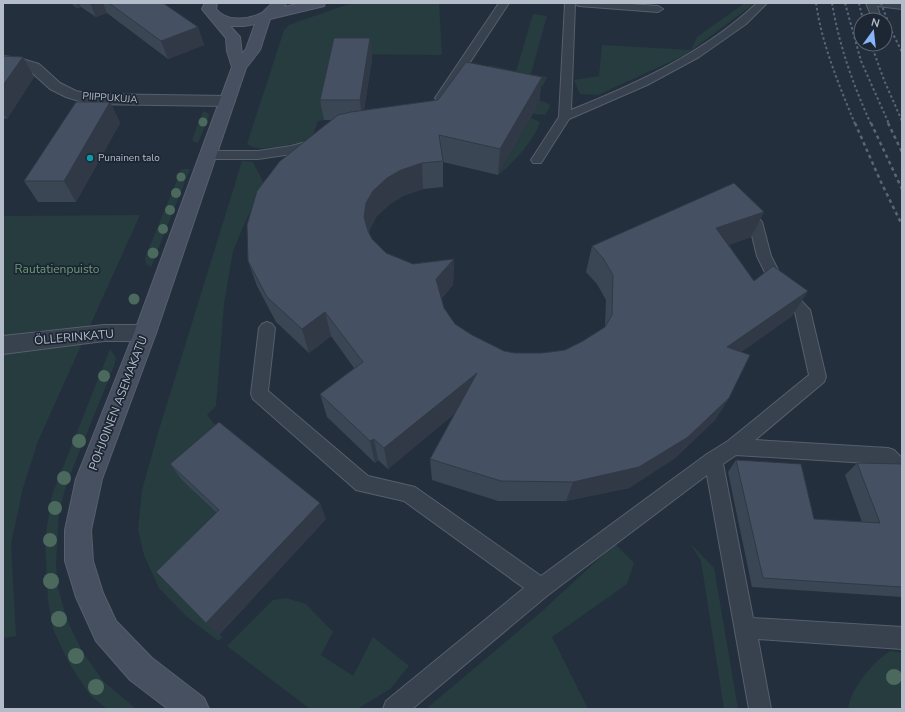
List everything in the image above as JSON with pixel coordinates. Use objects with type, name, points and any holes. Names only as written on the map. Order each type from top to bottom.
[{"type":"street","points":[[209,3],[210,14],[215,17],[233,37],[234,50],[239,67]]},
{"type":"street","points":[[215,17],[233,22],[244,22],[272,11],[319,3]]},
{"type":"street","name":"POHJOINEN ASEMAKATU","points":[[193,709],[141,669],[106,631],[90,597],[79,561],[78,530],[89,479],[145,333],[239,67],[253,50],[272,11]]},
{"type":"street","name":"PIIPPUKUJA","points":[[3,60],[19,62],[34,67],[55,86],[71,94],[89,99],[227,102]]},
{"type":"street","name":"ÖLLERINKATU","points":[[3,345],[98,333],[145,333]]},
{"type":"lane","points":[[436,105],[504,3]]},
{"type":"lane","points":[[537,160],[565,117],[570,3]]},
{"type":"lane","points":[[584,3],[658,9]]},
{"type":"lane","points":[[565,117],[610,98],[693,58],[750,16],[762,3]]},
{"type":"lane","points":[[877,3],[902,6]]},
{"type":"lane","points":[[208,155],[258,155],[292,150],[331,139]]},
{"type":"lane","points":[[286,162],[292,150]]},
{"type":"lane","points":[[394,709],[540,588],[713,460],[734,447],[818,377],[802,310],[779,287],[764,256],[755,222],[731,195]]},
{"type":"lane","points":[[267,328],[259,394],[363,484],[408,493],[540,588]]},
{"type":"lane","points":[[734,447],[888,456],[902,470]]},
{"type":"lane","points":[[713,460],[760,709]]},
{"type":"lane","points":[[745,628],[902,638]]},
{"type":"green space","points":[[352,3],[439,3],[442,55],[339,54],[324,120],[318,121],[311,140],[268,148],[252,147],[247,144],[284,30],[289,25]]},
{"type":"green space","points":[[745,3],[755,3],[685,55],[598,95],[580,94],[574,80],[599,76],[602,45],[691,50],[697,37]]},
{"type":"green space","points":[[533,14],[547,16],[531,74],[547,77],[543,86],[484,74],[489,65],[516,71]]},
{"type":"green space","points":[[471,87],[542,101],[549,104],[550,107],[545,115],[533,114],[539,103]]},
{"type":"green space","points":[[203,111],[208,113],[209,117],[198,143],[192,140]]},
{"type":"green space","points":[[531,118],[540,122],[533,136],[517,158],[498,175]]},
{"type":"green space","points":[[242,161],[253,162],[264,184],[233,251],[224,304],[216,406],[207,415],[228,440],[237,531],[219,635],[223,637],[218,641],[186,616],[159,588],[144,555],[138,530],[142,490],[158,433]]},
{"type":"green space","points":[[190,169],[151,267],[146,263],[145,258],[181,170]]},
{"type":"green space","name":"Rautatienpuisto","points":[[140,215],[38,441],[23,488],[11,544],[16,636],[3,638],[3,216]]},
{"type":"green space","points":[[110,349],[116,358],[114,366],[68,480],[59,511],[56,564],[58,588],[67,620],[82,651],[103,681],[136,709],[107,709],[90,695],[69,663],[53,629],[48,600],[45,539],[52,495]]},
{"type":"green space","points":[[690,543],[714,568],[738,709],[724,709],[701,561]]},
{"type":"green space","points":[[615,544],[634,563],[627,584],[552,637],[588,709],[426,709],[540,613]]},
{"type":"green space","points":[[286,598],[306,604],[333,632],[321,655],[353,676],[373,637],[409,666],[390,689],[357,709],[310,709],[227,646],[273,600]]},
{"type":"green space","points":[[890,651],[902,653],[902,709],[848,709],[853,693],[858,684],[870,668]]},
{"type":"building","points":[[109,3],[163,3],[198,27],[161,41]]},
{"type":"building","points":[[334,38],[370,38],[360,100],[320,100]]},
{"type":"building","points":[[3,56],[23,57],[3,85]]},
{"type":"building","points":[[466,62],[542,77],[500,149],[439,135],[443,161],[422,163],[401,170],[387,178],[373,191],[366,203],[364,217],[372,239],[386,253],[413,264],[454,259],[436,279],[444,308],[455,324],[472,335],[504,351],[515,353],[542,353],[565,350],[583,341],[605,327],[612,315],[613,275],[603,258],[592,246],[734,183],[764,212],[716,228],[754,281],[773,266],[808,291],[727,347],[750,355],[729,398],[688,437],[639,467],[573,482],[501,481],[430,459],[477,373],[384,448],[374,439],[370,441],[320,394],[363,362],[325,312],[302,329],[267,297],[248,261],[247,225],[257,191],[280,161],[338,115],[438,100]]},
{"type":"building","points":[[76,102],[110,102],[64,181],[24,181]]},
{"type":"building","points":[[219,422],[320,503],[206,623],[156,572],[219,510],[170,464]]},
{"type":"building","points":[[736,460],[801,464],[814,519],[880,523],[857,463],[902,464],[902,587],[763,578]]},
{"type":"railway","points":[[816,3],[822,34],[837,80],[855,124]]},
{"type":"railway","points":[[832,3],[847,65],[871,124]]},
{"type":"railway","points":[[845,3],[861,61],[889,124]]},
{"type":"railway","points":[[859,3],[861,12]]},
{"type":"railway","points":[[881,3],[891,30],[902,52]]},
{"type":"railway","points":[[874,52],[884,80],[902,121]]},
{"type":"railway","points":[[855,123],[902,225]]},
{"type":"railway","points":[[871,123],[902,189]]},
{"type":"railway","points":[[888,123],[902,152]]},
{"type":"place","name":"Punainen talo","points":[[90,158]]}]
